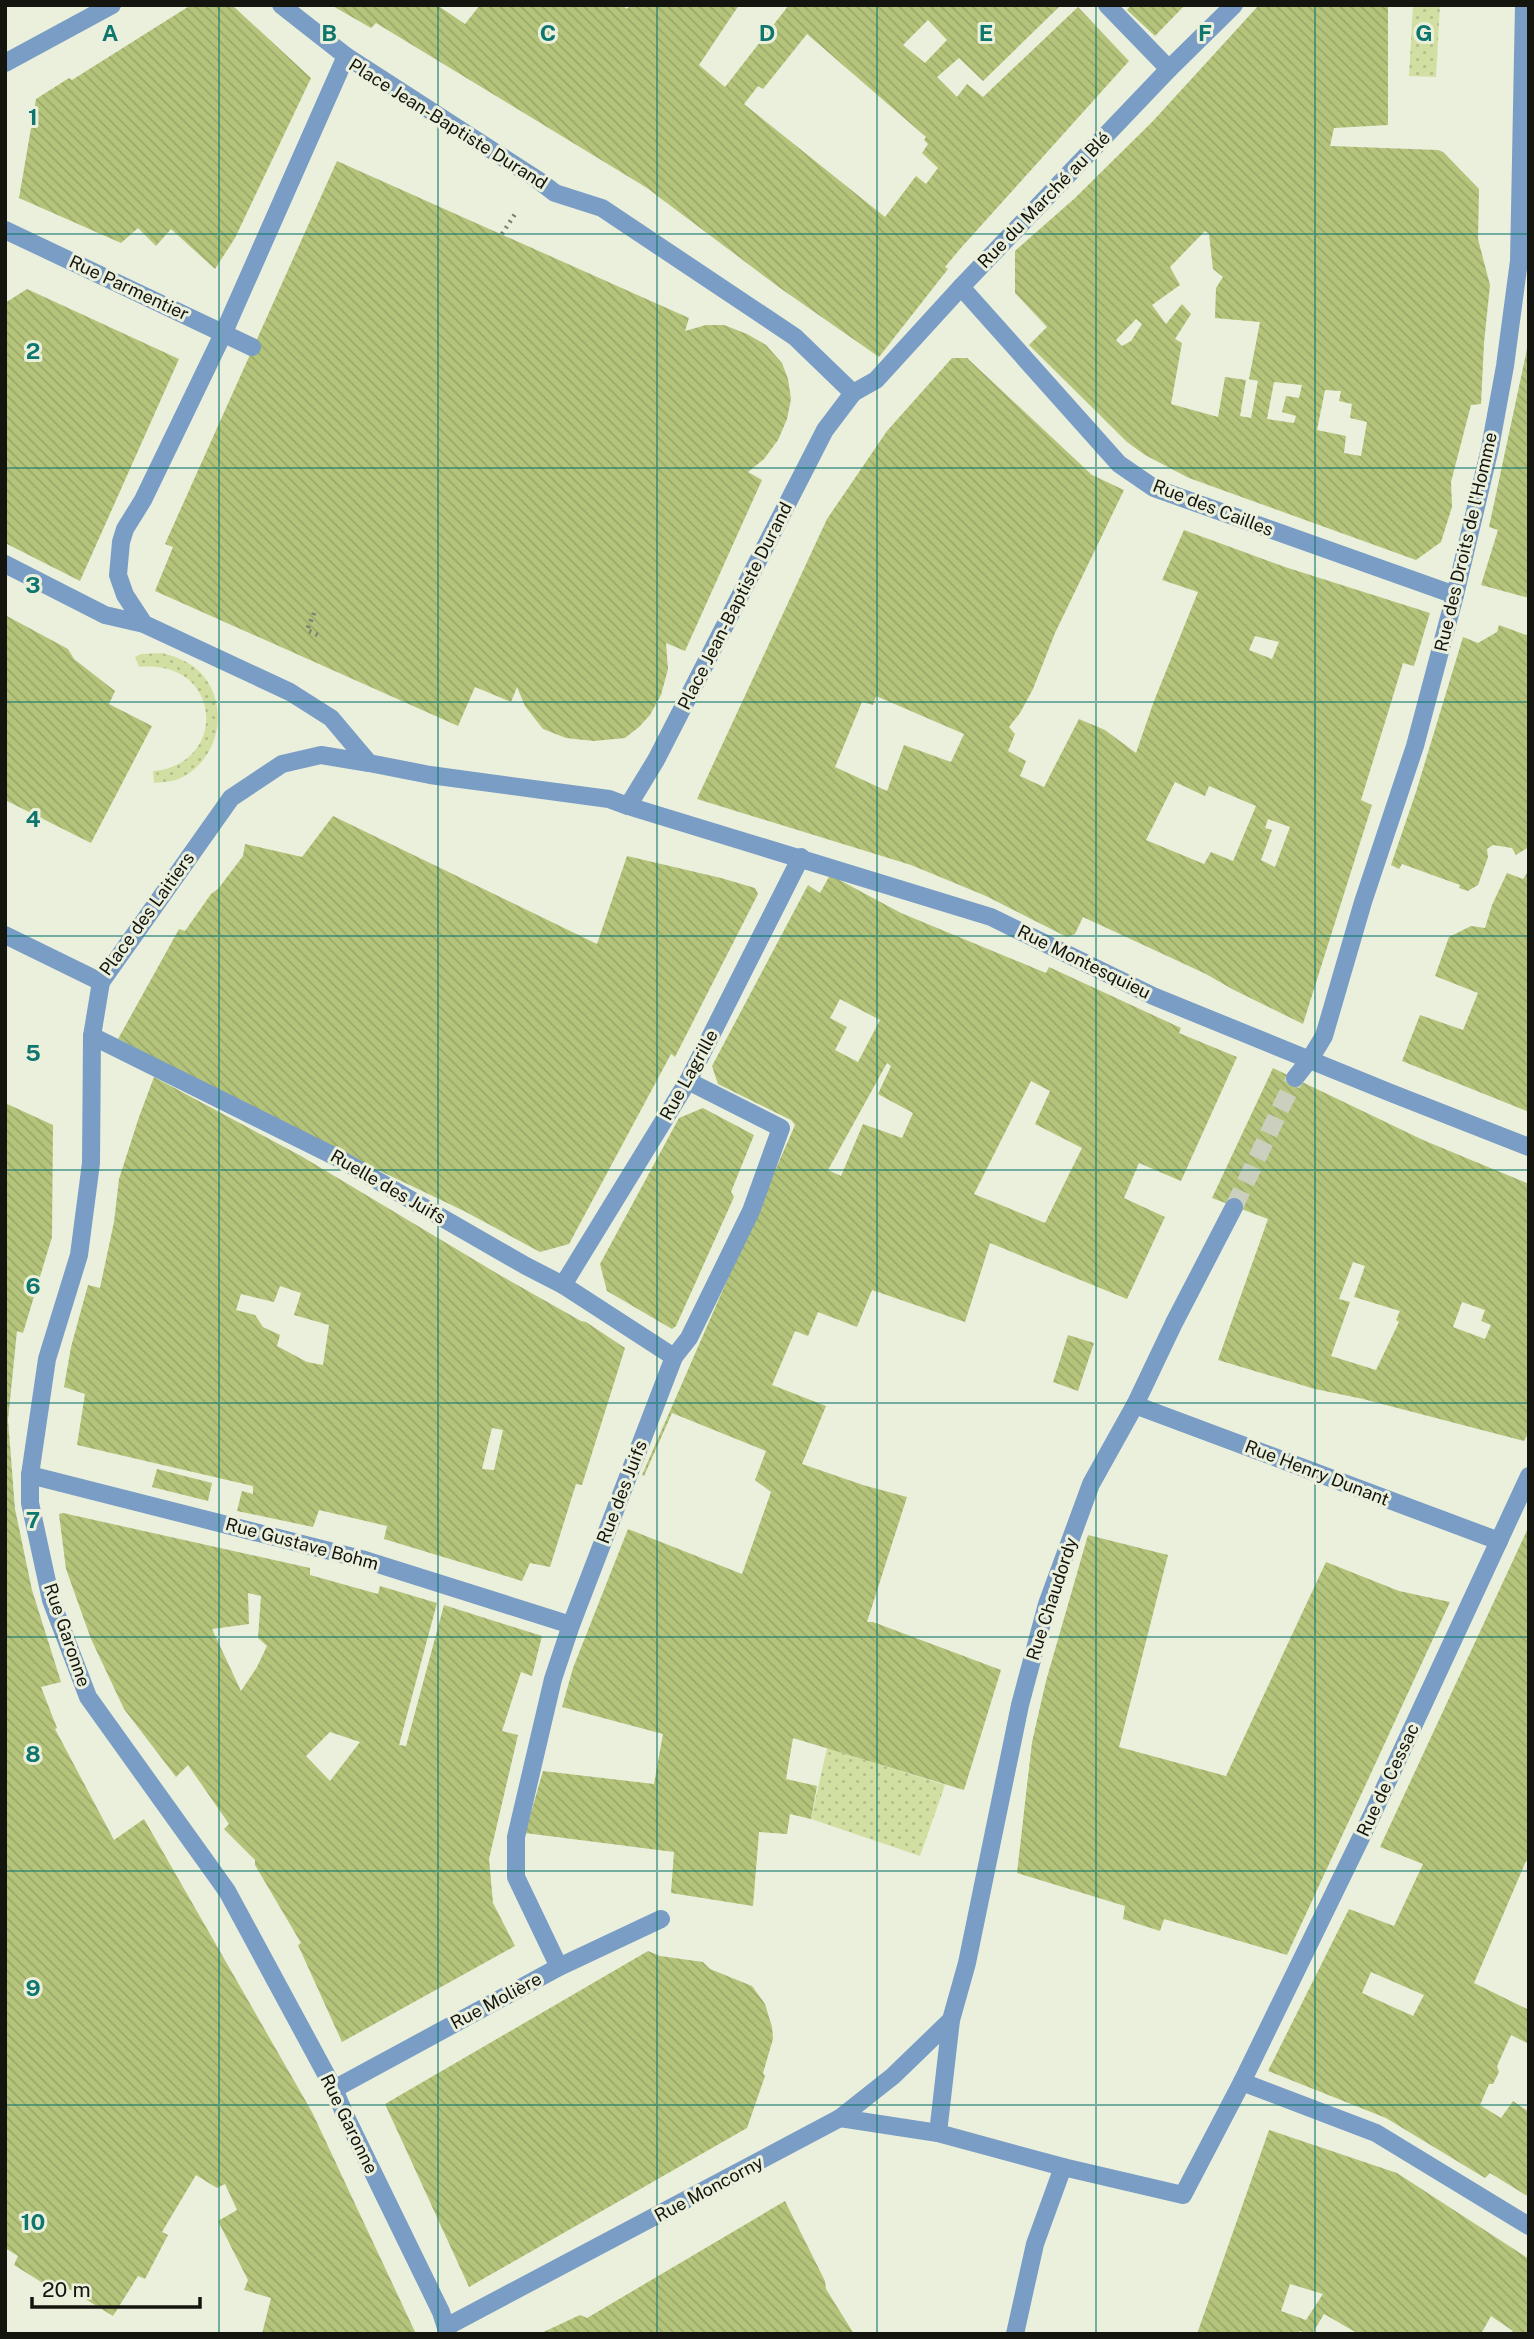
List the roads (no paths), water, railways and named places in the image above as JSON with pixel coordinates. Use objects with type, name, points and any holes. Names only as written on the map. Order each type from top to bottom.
[{"type":"street","points":[[5,63],[112,5]]},
{"type":"street","points":[[281,5],[346,56]]},
{"type":"street","points":[[1107,5],[1169,69]]},
{"type":"street","name":"Rue du Marché au Blé","points":[[853,393],[876,380],[1169,69],[1234,5]]},
{"type":"street","name":"Rue des Droits de l'Homme","points":[[1310,1059],[1324,1036],[1363,902],[1415,746],[1490,448],[1506,366],[1518,261],[1524,5]]},
{"type":"street","name":"Place Jean-Baptiste Durand","points":[[144,624],[125,594],[118,575],[125,529],[143,500],[224,332],[346,56],[555,193],[602,208],[625,223],[795,337],[853,393],[825,430],[656,760],[628,806]]},
{"type":"street","name":"Rue Parmentier","points":[[5,230],[252,347]]},
{"type":"street","name":"Rue des Cailles","points":[[961,288],[1119,464],[1154,488],[1455,594]]},
{"type":"street","points":[[5,564],[105,615],[144,624],[290,692],[331,718],[369,763],[430,775],[609,799],[628,806]]},
{"type":"street","name":"Place des Laitiers","points":[[5,935],[101,982],[231,798],[282,764],[321,755],[369,763]]},
{"type":"street","name":"Rue Montesquieu","points":[[628,806],[802,857],[991,917],[1153,996],[1529,1147]]},
{"type":"street","name":"Rue Lagrille","points":[[563,1285],[688,1081],[802,857]]},
{"type":"street","name":"Rue Garonne","points":[[101,982],[92,1036],[91,1163],[79,1255],[47,1359],[30,1475],[30,1503],[51,1600],[88,1697],[227,1891],[334,2089],[447,2331]]},
{"type":"street","name":"Ruelle des Juifs","points":[[92,1036],[340,1159],[563,1285],[674,1356]]},
{"type":"street","points":[[1295,1079],[1310,1059]]},
{"type":"street","name":"Rue des Juifs","points":[[559,1967],[516,1877],[516,1837],[553,1679],[674,1356],[689,1338],[745,1222],[781,1128],[688,1081]]},
{"type":"street","name":"Rue Chaudordy","points":[[938,2133],[951,2020],[967,1963],[1020,1704],[1047,1604],[1091,1484],[1135,1405],[1174,1322],[1234,1207]]},
{"type":"street","name":"Rue Henry Dunant","points":[[1135,1405],[1499,1541]]},
{"type":"street","name":"Rue Gustave Bohm","points":[[30,1475],[365,1560],[571,1625]]},
{"type":"street","name":"Rue de Cessac","points":[[1063,2167],[1183,2195],[1242,2082],[1373,1815],[1529,1476]]},
{"type":"street","name":"Rue Molière","points":[[334,2089],[559,1967],[661,1919]]},
{"type":"street","name":"Rue Moncorny","points":[[447,2331],[840,2118],[893,2076],[951,2020]]},
{"type":"street","points":[[1242,2082],[1376,2133],[1529,2227]]},
{"type":"street","points":[[840,2118],[938,2133],[1063,2167],[1035,2244],[1015,2334]]},
{"type":"tunnel","points":[[1234,1207],[1295,1078]]}]
